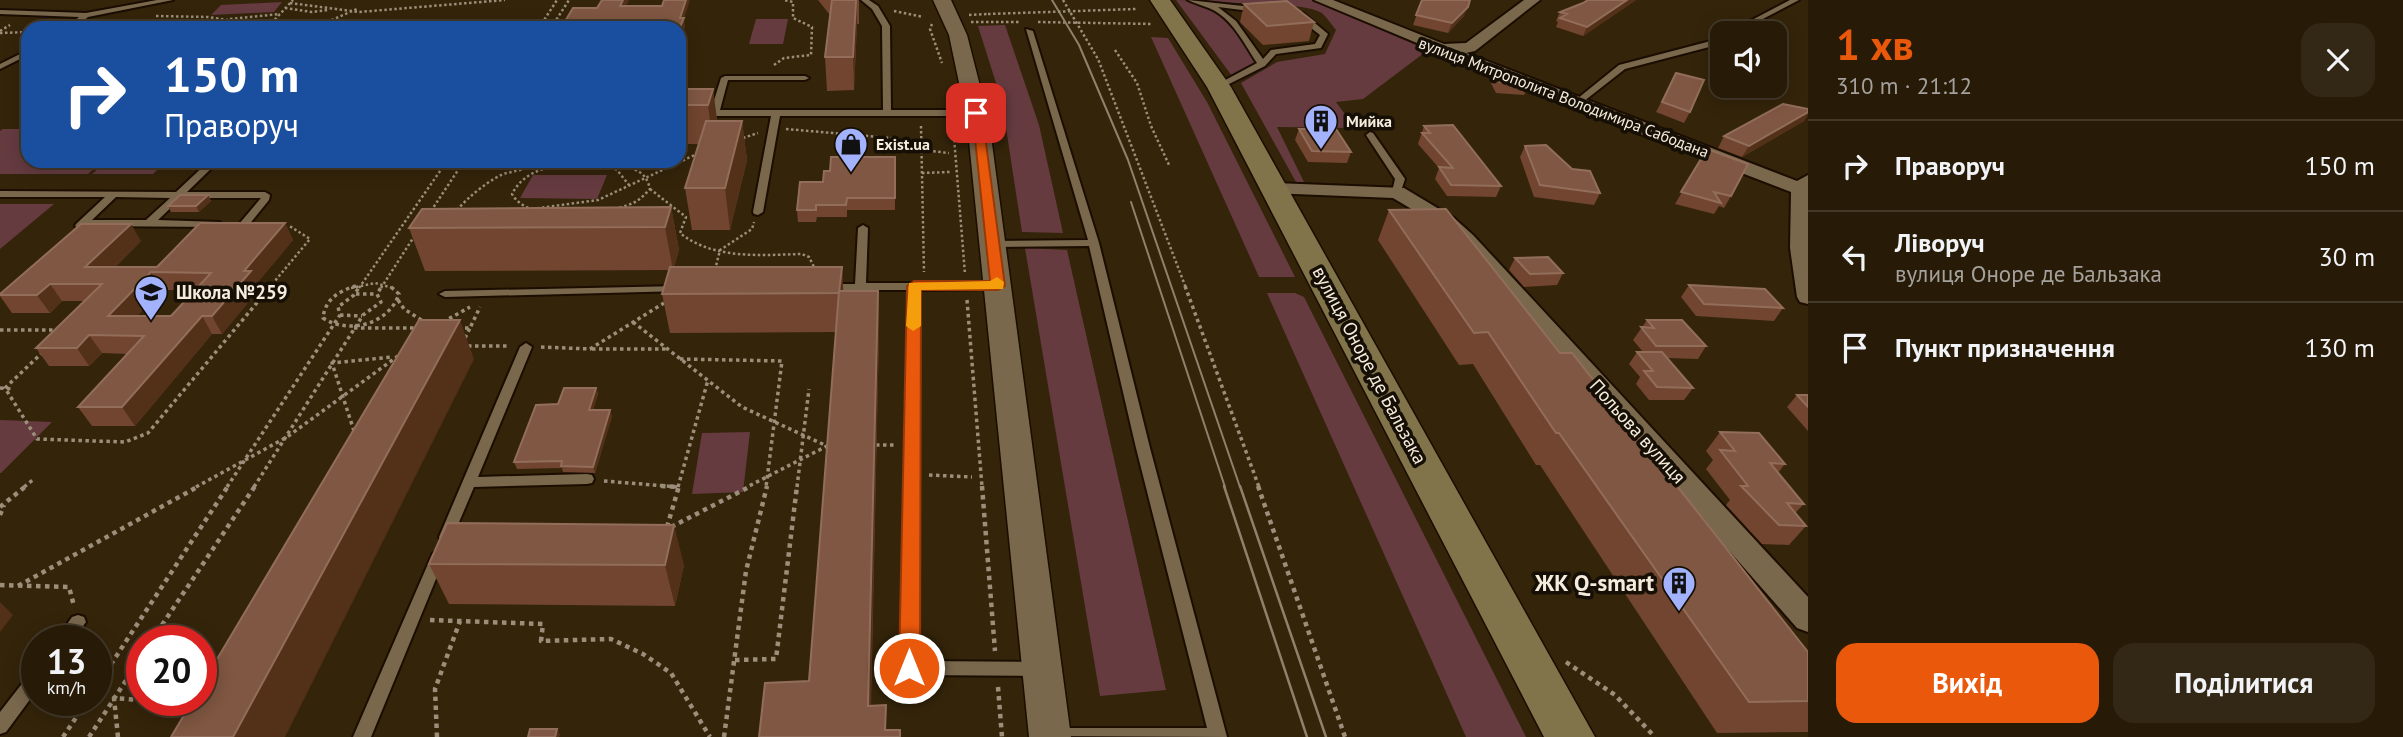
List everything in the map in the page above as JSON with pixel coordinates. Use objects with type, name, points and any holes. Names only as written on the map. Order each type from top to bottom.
[{"type":"main road","name":"вулиця Оноре де Бальзака","points":[[1149,11],[1219,87],[1570,737]]},
{"type":"street","points":[[942,0],[958,35],[976,113],[993,244],[981,286],[1042,669],[1050,736]]},
{"type":"street","name":"вулиця Митрополита Володимира Сабодана","points":[[1321,0],[1576,103],[1805,187]]},
{"type":"street","points":[[1439,49],[1470,48],[1533,0]]},
{"type":"street","points":[[1805,187],[1801,248],[1808,297]]},
{"type":"street","name":"Польова вулиця","points":[[1275,189],[1397,192],[1447,222],[1466,239],[1808,619]]},
{"type":"lane","points":[[0,12],[86,15],[169,0]]},
{"type":"lane","points":[[865,0],[886,26],[887,114]]},
{"type":"lane","points":[[1192,0],[1247,11],[1270,10]]},
{"type":"lane","points":[[1754,21],[1795,0]]},
{"type":"lane","points":[[1212,4],[1226,12],[1262,64]]},
{"type":"lane","points":[[1219,87],[1262,64],[1274,52],[1318,46],[1324,34],[1301,15],[1291,12]]},
{"type":"lane","points":[[79,21],[86,15]]},
{"type":"lane","points":[[1031,25],[1094,243],[1143,448],[1218,736],[1050,736]]},
{"type":"lane","points":[[1576,103],[1622,67],[1710,44]]},
{"type":"lane","points":[[0,66],[21,55]]},
{"type":"lane","points":[[0,57],[15,57]]},
{"type":"lane","points":[[715,113],[724,78],[805,78]]},
{"type":"lane","points":[[686,113],[976,113]]},
{"type":"lane","points":[[758,212],[776,113]]},
{"type":"lane","points":[[1370,135],[1401,179],[1397,192]]},
{"type":"lane","points":[[148,224],[207,168]]},
{"type":"lane","points":[[74,232],[115,193]]},
{"type":"lane","points":[[0,194],[267,196],[244,224]]},
{"type":"lane","points":[[83,223],[288,225]]},
{"type":"lane","points":[[860,286],[863,228]]},
{"type":"lane","points":[[993,244],[1094,243]]},
{"type":"lane","points":[[919,286],[909,668],[1042,669]]},
{"type":"lane","points":[[817,287],[981,286]]},
{"type":"lane","points":[[445,294],[710,289]]},
{"type":"lane","points":[[362,737],[411,620],[456,528],[469,482],[526,347]]},
{"type":"lane","points":[[469,482],[587,479]]},
{"type":"lane","points":[[0,726],[21,698]]},
{"type":"path","points":[[273,21],[291,1],[356,10],[505,0]]},
{"type":"path","points":[[544,21],[557,0]]},
{"type":"path","points":[[556,21],[569,0]]},
{"type":"path","points":[[770,78],[773,66],[784,58],[811,55],[812,27],[793,18],[793,2],[784,0]]},
{"type":"path","points":[[1063,0],[1098,59],[1129,135],[1235,419],[1345,737]]},
{"type":"path","points":[[873,7],[923,17]]},
{"type":"path","points":[[285,8],[312,12],[336,9]]},
{"type":"path","points":[[330,21],[356,10]]},
{"type":"path","points":[[926,11],[932,23],[930,29],[943,66]]},
{"type":"path","points":[[969,22],[1031,25],[1075,22],[1149,11]]},
{"type":"path","points":[[967,15],[1149,11]]},
{"type":"path","points":[[214,21],[280,14]]},
{"type":"path","points":[[154,16],[230,21]]},
{"type":"path","points":[[925,24],[932,23]]},
{"type":"path","points":[[0,33],[21,32]]},
{"type":"path","points":[[1115,50],[1137,83],[1151,126],[1170,167]]},
{"type":"path","points":[[952,113],[981,286],[1002,737]]},
{"type":"path","points":[[919,286],[922,173],[920,114]]},
{"type":"path","points":[[735,141],[773,128],[891,138],[921,150],[949,153]]},
{"type":"path","points":[[686,159],[710,149]]},
{"type":"path","points":[[112,663],[340,315],[338,307],[354,295],[442,168]]},
{"type":"path","points":[[429,214],[459,168]]},
{"type":"path","points":[[451,218],[465,200],[503,173],[530,168]]},
{"type":"path","points":[[540,168],[519,181],[512,194],[516,202],[527,210],[587,213],[614,209],[639,200],[650,189]]},
{"type":"path","points":[[611,168],[617,170],[629,185]]},
{"type":"path","points":[[626,168],[636,169],[648,177],[650,189],[686,217],[680,233],[687,240],[725,254],[802,254],[809,257],[817,287]]},
{"type":"path","points":[[527,210],[598,200],[667,168]]},
{"type":"path","points":[[922,173],[950,172]]},
{"type":"path","points":[[710,289],[720,250],[752,229],[758,212]]},
{"type":"path","points":[[2,388],[37,439],[125,442],[148,433],[310,239],[288,225]]},
{"type":"path","points":[[377,294],[422,225]]},
{"type":"path","points":[[415,235],[425,232]]},
{"type":"path","points":[[405,252],[418,247]]},
{"type":"path","points":[[420,328],[334,324],[323,318],[324,306],[337,293],[361,284],[383,284],[396,289],[398,300],[404,309],[433,328],[483,301],[461,346],[668,349]]},
{"type":"path","points":[[590,349],[686,289]]},
{"type":"path","points":[[354,295],[377,294]]},
{"type":"path","points":[[162,625],[287,437],[355,326],[363,316],[382,302],[377,294]]},
{"type":"path","points":[[355,326],[379,318],[395,306],[398,300]]},
{"type":"path","points":[[340,315],[363,316]]},
{"type":"path","points":[[633,322],[708,380],[742,407],[827,446],[667,529],[708,380]]},
{"type":"path","points":[[446,328],[470,328]]},
{"type":"path","points":[[0,330],[65,330],[57,338]]},
{"type":"path","points":[[2,388],[48,347]]},
{"type":"path","points":[[18,586],[287,437],[394,356],[412,348]]},
{"type":"path","points":[[332,363],[394,356]]},
{"type":"path","points":[[680,359],[782,362],[769,477],[746,570],[724,737]]},
{"type":"path","points":[[332,363],[355,434]]},
{"type":"path","points":[[2,388],[12,388]]},
{"type":"path","points":[[734,660],[776,659],[809,389]]},
{"type":"path","points":[[912,474],[972,477]]},
{"type":"path","points":[[0,515],[2,505],[34,479]]},
{"type":"path","points":[[587,479],[678,487]]},
{"type":"path","points":[[0,585],[69,587],[78,622]]},
{"type":"path","points":[[411,620],[543,624],[541,641],[611,639],[643,654],[671,673],[710,737]]},
{"type":"path","points":[[436,737],[435,689],[460,621]]},
{"type":"path","points":[[1555,655],[1615,695],[1655,737]]},
{"type":"path","points":[[89,737],[126,680]]},
{"type":"path","points":[[114,698],[126,699]]},
{"type":"path","points":[[114,698],[118,737]]},
{"type":"path","points":[[63,737],[77,716]]},
{"type":"shaded area","points":[[1176,0],[1192,1],[1215,11],[1233,28],[1256,62],[1232,76]]},
{"type":"shaded area","points":[[1200,0],[1312,0],[1428,50],[1363,99],[1336,102],[1355,128],[1277,127],[1304,182],[1296,182],[1241,83],[1277,62],[1325,54],[1336,30],[1322,13],[1311,9]]},
{"type":"shaded area","points":[[282,2],[274,12],[211,15],[221,5]]},
{"type":"shaded area","points":[[756,19],[788,19],[783,44],[749,44]]},
{"type":"shaded area","points":[[1005,25],[1039,125],[1063,233],[1022,232],[1002,102],[978,26]]},
{"type":"shaded area","points":[[1151,37],[1168,38],[1207,102],[1295,277],[1259,277]]},
{"type":"shaded area","points":[[21,129],[21,168],[95,168],[88,174],[0,174],[0,131]]},
{"type":"shaded area","points":[[99,168],[159,168],[153,174],[92,174]]},
{"type":"shaded area","points":[[533,175],[607,175],[597,199],[520,198]]},
{"type":"shaded area","points":[[0,204],[54,204],[0,249]]},
{"type":"shaded area","points":[[1025,248],[1067,250],[1166,690],[1100,696]]},
{"type":"shaded area","points":[[1267,293],[1295,293],[1304,297],[1526,737],[1466,737]]},
{"type":"shaded area","points":[[0,420],[52,422],[1,473],[0,473]]},
{"type":"shaded area","points":[[750,432],[743,492],[692,494],[702,433]]},
{"type":"building","points":[[602,0],[623,0],[620,6],[662,6],[664,0],[686,0],[680,18],[684,18],[683,21],[565,21],[573,8],[597,8]]},
{"type":"building","points":[[832,0],[856,0],[853,57],[825,57]]},
{"type":"building","points":[[1422,0],[1470,0],[1468,7],[1452,23],[1416,15]]},
{"type":"building","points":[[1588,0],[1627,0],[1587,27],[1560,18],[1567,14],[1560,12]]},
{"type":"building","points":[[1287,1],[1314,22],[1267,26],[1244,4]]},
{"type":"building","points":[[1497,67],[1525,79],[1529,85],[1500,82],[1494,71]]},
{"type":"building","points":[[1676,73],[1704,80],[1690,112],[1662,102]]},
{"type":"building","points":[[686,89],[713,89],[708,105],[686,105]]},
{"type":"building","points":[[1783,104],[1808,109],[1808,112],[1749,146],[1724,136]]},
{"type":"building","points":[[706,121],[742,121],[725,188],[685,188]]},
{"type":"building","points":[[1453,125],[1501,186],[1451,185],[1439,167],[1453,168],[1422,133],[1430,133],[1424,126]]},
{"type":"building","points":[[1299,129],[1336,129],[1351,152],[1312,151]]},
{"type":"building","points":[[1546,145],[1572,169],[1590,171],[1600,193],[1540,185],[1525,146]]},
{"type":"building","points":[[1707,149],[1748,164],[1731,196],[1714,192],[1721,203],[1681,192]]},
{"type":"building","points":[[831,157],[895,157],[895,198],[847,198],[846,205],[816,205],[816,210],[797,210],[800,182],[823,182],[824,171],[830,171]]},
{"type":"building","points":[[180,195],[208,195],[196,206],[168,206]]},
{"type":"building","points":[[671,207],[665,227],[409,228],[422,209]]},
{"type":"building","points":[[1446,209],[1560,353],[1572,353],[1808,652],[1808,701],[1749,702],[1559,433],[1556,433],[1488,332],[1474,333],[1389,210]]},
{"type":"building","points":[[200,223],[285,223],[244,271],[251,271],[212,316],[202,316],[122,407],[78,407],[144,336],[89,335],[77,348],[36,348],[102,284],[50,284],[37,295],[0,294],[81,224],[131,224],[85,267],[157,267]],"holes":[[[151,272],[211,273],[171,316],[108,316]]]},
{"type":"building","points":[[1548,257],[1563,273],[1530,274],[1515,258]]},
{"type":"building","points":[[670,267],[842,267],[839,293],[662,294]]},
{"type":"building","points":[[1689,285],[1765,289],[1783,308],[1704,304]]},
{"type":"building","points":[[839,291],[878,291],[868,706],[886,705],[885,730],[900,730],[900,737],[759,737],[765,683],[809,681]]},
{"type":"building","points":[[419,320],[460,320],[233,737],[171,737],[183,716],[217,716],[217,659]]},
{"type":"building","points":[[1647,320],[1682,320],[1706,346],[1656,346],[1641,327],[1654,328]]},
{"type":"building","points":[[1637,352],[1662,352],[1693,388],[1657,387],[1644,371],[1653,371]]},
{"type":"building","points":[[564,388],[596,388],[589,410],[610,410],[593,467],[561,466],[562,461],[514,462],[536,405],[558,404]]},
{"type":"building","points":[[1797,395],[1808,395],[1808,407]]},
{"type":"building","points":[[1720,432],[1759,433],[1785,464],[1770,463],[1804,504],[1787,503],[1806,526],[1779,525],[1741,486],[1748,486],[1720,450],[1735,451]]},
{"type":"building","points":[[447,523],[674,525],[665,565],[429,564]]},
{"type":"building","points":[[530,729],[557,729],[555,737],[528,737]]},
{"type":"tram line","points":[[1052,0],[1079,45],[1128,160],[1240,487]]},
{"type":"tram line","points":[[1131,202],[1225,487]]},
{"type":"tram line","points":[[1224,486],[1307,737]]},
{"type":"tram line","points":[[1240,486],[1326,737]]},
{"type":"slow traffic","points":[[913,326],[914,286],[998,286],[997,282]]},
{"type":"place","name":"Мийка","points":[[1321,151]]},
{"type":"place","name":"Exist.ua","points":[[851,174]]},
{"type":"place","name":"Школа №259","points":[[151,322]]},
{"type":"place","name":"ЖК Q-smart","points":[[1679,613]]},
{"type":"route","points":[[909,668],[914,286],[998,286],[976,113]]}]
